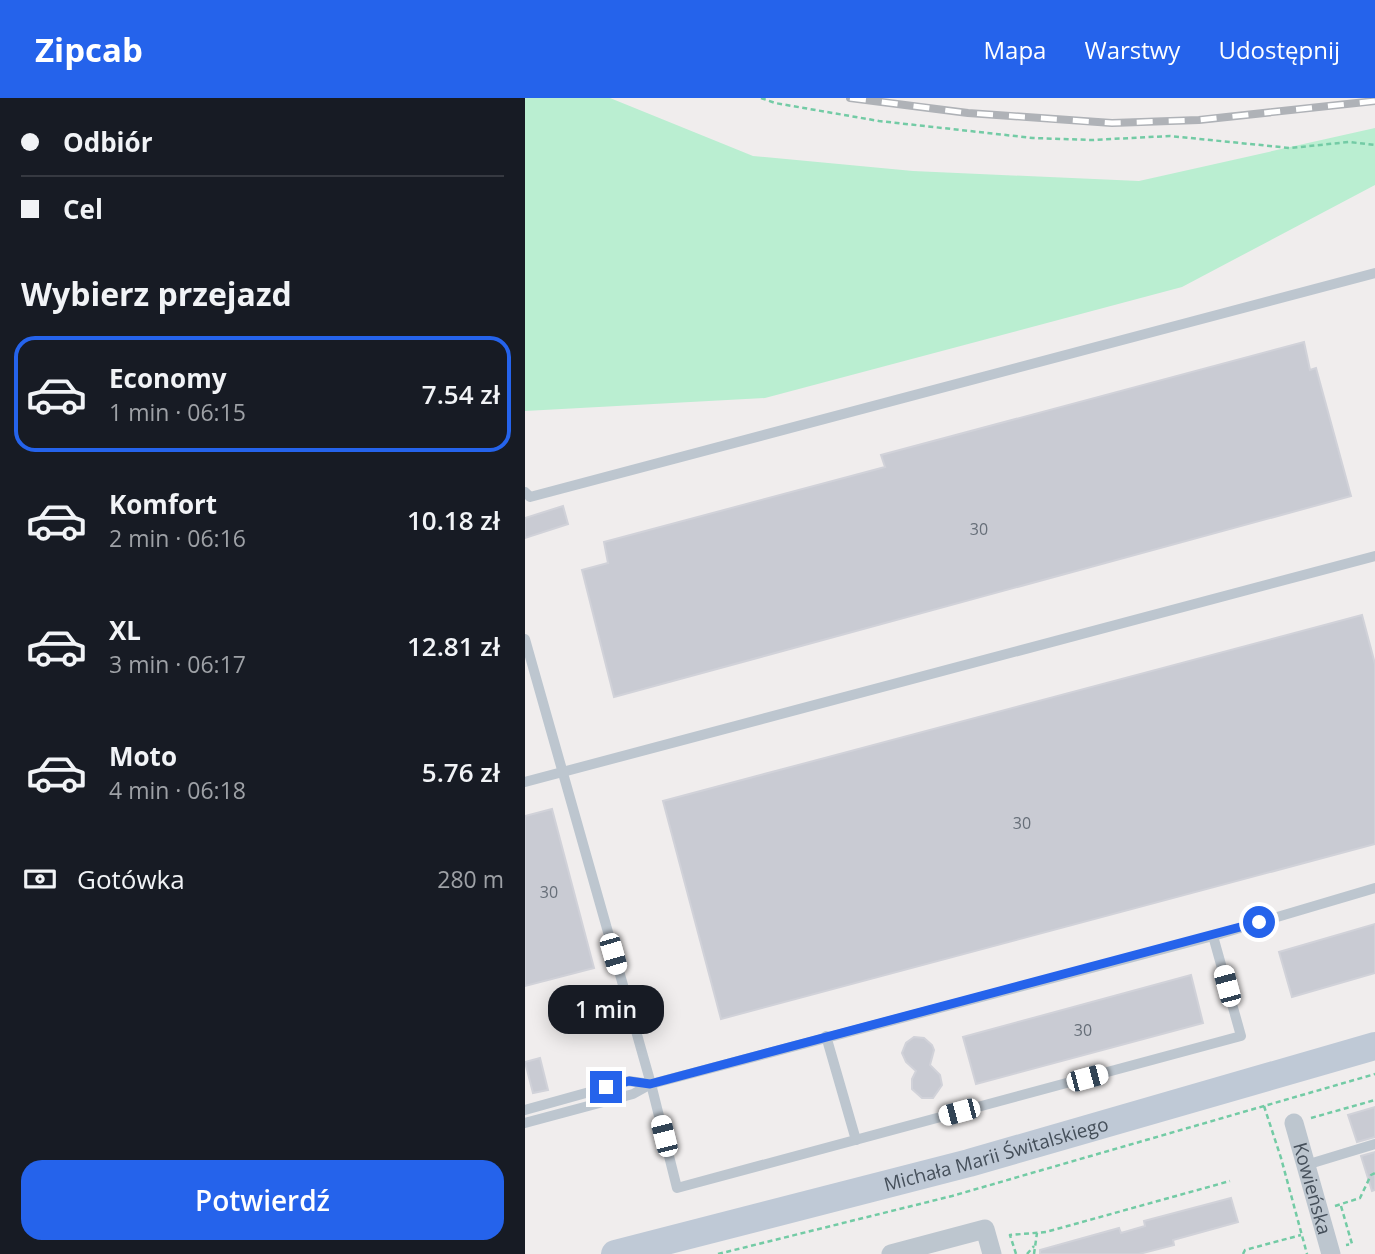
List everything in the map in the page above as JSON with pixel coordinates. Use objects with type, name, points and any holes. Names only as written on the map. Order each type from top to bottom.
[{"type":"main road","name":"Michała Marii Świtalskiego","points":[[615,1254],[969,1163],[1375,1046]]},
{"type":"street","name":"Kowieńska","points":[[1294,1123],[1320,1212],[1336,1250]]},
{"type":"street","points":[[891,1254],[985,1229],[992,1254]]},
{"type":"lane","points":[[525,492],[530,497],[1375,274]]},
{"type":"lane","points":[[525,782],[1375,556]]},
{"type":"lane","points":[[525,639],[677,1188],[1241,1036],[1213,936]]},
{"type":"lane","points":[[525,1123],[633,1094],[650,1084],[1213,936],[1375,888]]},
{"type":"lane","points":[[826,1037],[856,1140]]},
{"type":"lane","points":[[525,1110],[629,1081],[650,1084]]},
{"type":"lane","points":[[1306,1165],[1375,1144]]},
{"type":"path","points":[[761,98],[775,103],[880,121],[1033,138],[1091,140],[1170,136],[1290,148],[1349,142],[1375,145]]},
{"type":"path","points":[[718,1254],[963,1193],[1375,1074]]},
{"type":"path","points":[[1294,1123],[1375,1100]]},
{"type":"path","points":[[1264,1106],[1307,1254]]},
{"type":"path","points":[[1320,1212],[1360,1198],[1371,1175],[1375,1174]]},
{"type":"path","points":[[1016,1254],[1010,1235],[1037,1233],[1230,1181]]},
{"type":"path","points":[[1336,1250],[1352,1244],[1341,1204]]},
{"type":"path","points":[[1034,1254],[1037,1233]]},
{"type":"path","points":[[1243,1254],[1245,1250],[1301,1235]]},
{"type":"path","points":[[1027,1254],[1034,1246]]},
{"type":"green space","points":[[525,98],[610,98],[753,156],[913,171],[1139,181],[1375,128],[1375,185],[1182,287],[765,398],[525,411]]},
{"type":"building","points":[[1304,342],[1310,370],[1316,368],[1351,496],[614,697],[582,570],[608,563],[604,542],[885,467],[881,455]]},
{"type":"building","points":[[563,506],[568,524],[525,538],[525,518]]},
{"type":"building","points":[[1362,615],[1375,664],[1375,844],[721,1019],[663,801]]},
{"type":"building","points":[[552,809],[594,968],[525,986],[525,816]]},
{"type":"building","points":[[1375,924],[1375,973],[1292,997],[1279,952]]},
{"type":"building","points":[[1191,975],[1203,1023],[976,1084],[963,1037]]},
{"type":"building","points":[[914,1037],[924,1038],[934,1050],[930,1065],[940,1075],[942,1085],[933,1098],[922,1098],[912,1089],[912,1079],[916,1071],[906,1062],[902,1053],[906,1043]]},
{"type":"building","points":[[540,1058],[548,1090],[533,1093],[525,1062]]},
{"type":"building","points":[[1375,1107],[1375,1137],[1357,1142],[1348,1115]]},
{"type":"building","points":[[1375,1152],[1375,1190],[1372,1191],[1361,1156]]},
{"type":"building","points":[[1231,1198],[1238,1222],[1173,1240],[1174,1245],[1139,1254],[1040,1254],[1040,1250],[1119,1228],[1121,1233],[1145,1226],[1144,1221]]},
{"type":"railway","points":[[850,98],[968,113],[1112,123],[1199,120],[1375,101]]},
{"type":"route","points":[[606,1087],[629,1081],[650,1084],[1259,922]]}]
